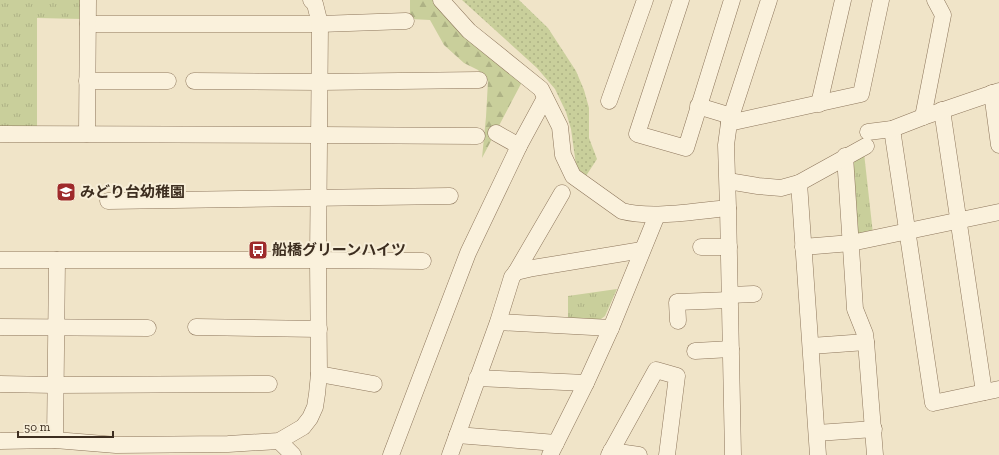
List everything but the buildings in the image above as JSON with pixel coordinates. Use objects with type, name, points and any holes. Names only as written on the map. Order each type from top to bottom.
[{"type":"street","points":[[87,134],[88,0]]},
{"type":"street","points":[[0,441],[55,440],[116,450],[228,450],[279,441],[303,427],[310,418],[315,407],[318,374],[318,198],[320,82],[320,24],[314,4],[311,0]]},
{"type":"street","points":[[441,0],[469,31],[542,88],[545,98],[560,127],[563,156],[573,176],[622,212],[631,214],[657,214],[728,208]]},
{"type":"street","points":[[609,101],[645,0]]},
{"type":"street","points":[[682,0],[637,134],[686,148],[732,0]]},
{"type":"street","points":[[733,455],[726,145],[730,119],[769,0]]},
{"type":"street","points":[[819,104],[842,0]]},
{"type":"street","points":[[698,106],[730,119],[819,104],[861,94],[881,0]]},
{"type":"street","points":[[923,117],[943,15],[936,0]]},
{"type":"street","points":[[88,24],[320,24],[406,21]]},
{"type":"street","points":[[194,81],[320,82],[479,80]]},
{"type":"street","points":[[87,81],[168,81]]},
{"type":"street","points":[[728,181],[781,188],[799,182],[845,156],[867,139],[942,110],[995,92],[999,145]]},
{"type":"street","points":[[391,455],[468,254],[519,146],[545,98]]},
{"type":"street","points":[[892,129],[933,403],[992,391],[958,220],[942,110]]},
{"type":"street","points":[[496,133],[519,146]]},
{"type":"street","points":[[0,134],[477,136]]},
{"type":"street","points":[[845,156],[855,309],[865,334],[875,455]]},
{"type":"street","points":[[799,182],[818,455]]},
{"type":"street","points":[[450,455],[498,322],[512,277],[562,193]]},
{"type":"street","points":[[108,201],[450,196]]},
{"type":"street","points":[[803,247],[851,243],[999,212]]},
{"type":"street","points":[[457,435],[553,449],[586,383],[611,328],[657,214]]},
{"type":"street","points":[[701,247],[729,247]]},
{"type":"street","points":[[516,272],[642,250]]},
{"type":"street","points":[[0,260],[423,261]]},
{"type":"street","points":[[55,440],[57,260]]},
{"type":"street","points":[[678,321],[677,302],[754,294]]},
{"type":"street","points":[[498,322],[611,328]]},
{"type":"street","points":[[196,326],[319,329]]},
{"type":"street","points":[[0,327],[148,328]]},
{"type":"street","points":[[810,346],[866,342]]},
{"type":"street","points":[[695,351],[731,350]]},
{"type":"street","points":[[638,455],[610,453],[656,370],[677,376],[667,455]]},
{"type":"street","points":[[318,374],[374,384]]},
{"type":"street","points":[[477,378],[586,383]]},
{"type":"street","points":[[0,384],[269,384]]},
{"type":"street","points":[[817,433],[874,429]]},
{"type":"street","points":[[279,441],[293,455]]},
{"type":"green space","points":[[0,0],[83,0],[82,19],[37,18],[37,128],[0,128]]},
{"type":"green space","points":[[410,0],[433,0],[465,35],[523,80],[482,158],[488,81],[478,70],[464,63],[444,45],[430,20],[410,19]]},
{"type":"green space","points":[[462,0],[519,0],[548,28],[576,71],[584,90],[589,108],[589,138],[597,159],[584,179],[576,165],[571,129],[566,112],[555,89],[537,68]]},
{"type":"green space","points":[[864,153],[873,234],[858,236],[853,162]]},
{"type":"green space","points":[[617,289],[605,316],[597,322],[568,320],[568,296]]},
{"type":"place","name":"みどり台幼稚園","points":[[66,192]]},
{"type":"place","name":"船橋グリーンハイツ","points":[[258,250]]}]
